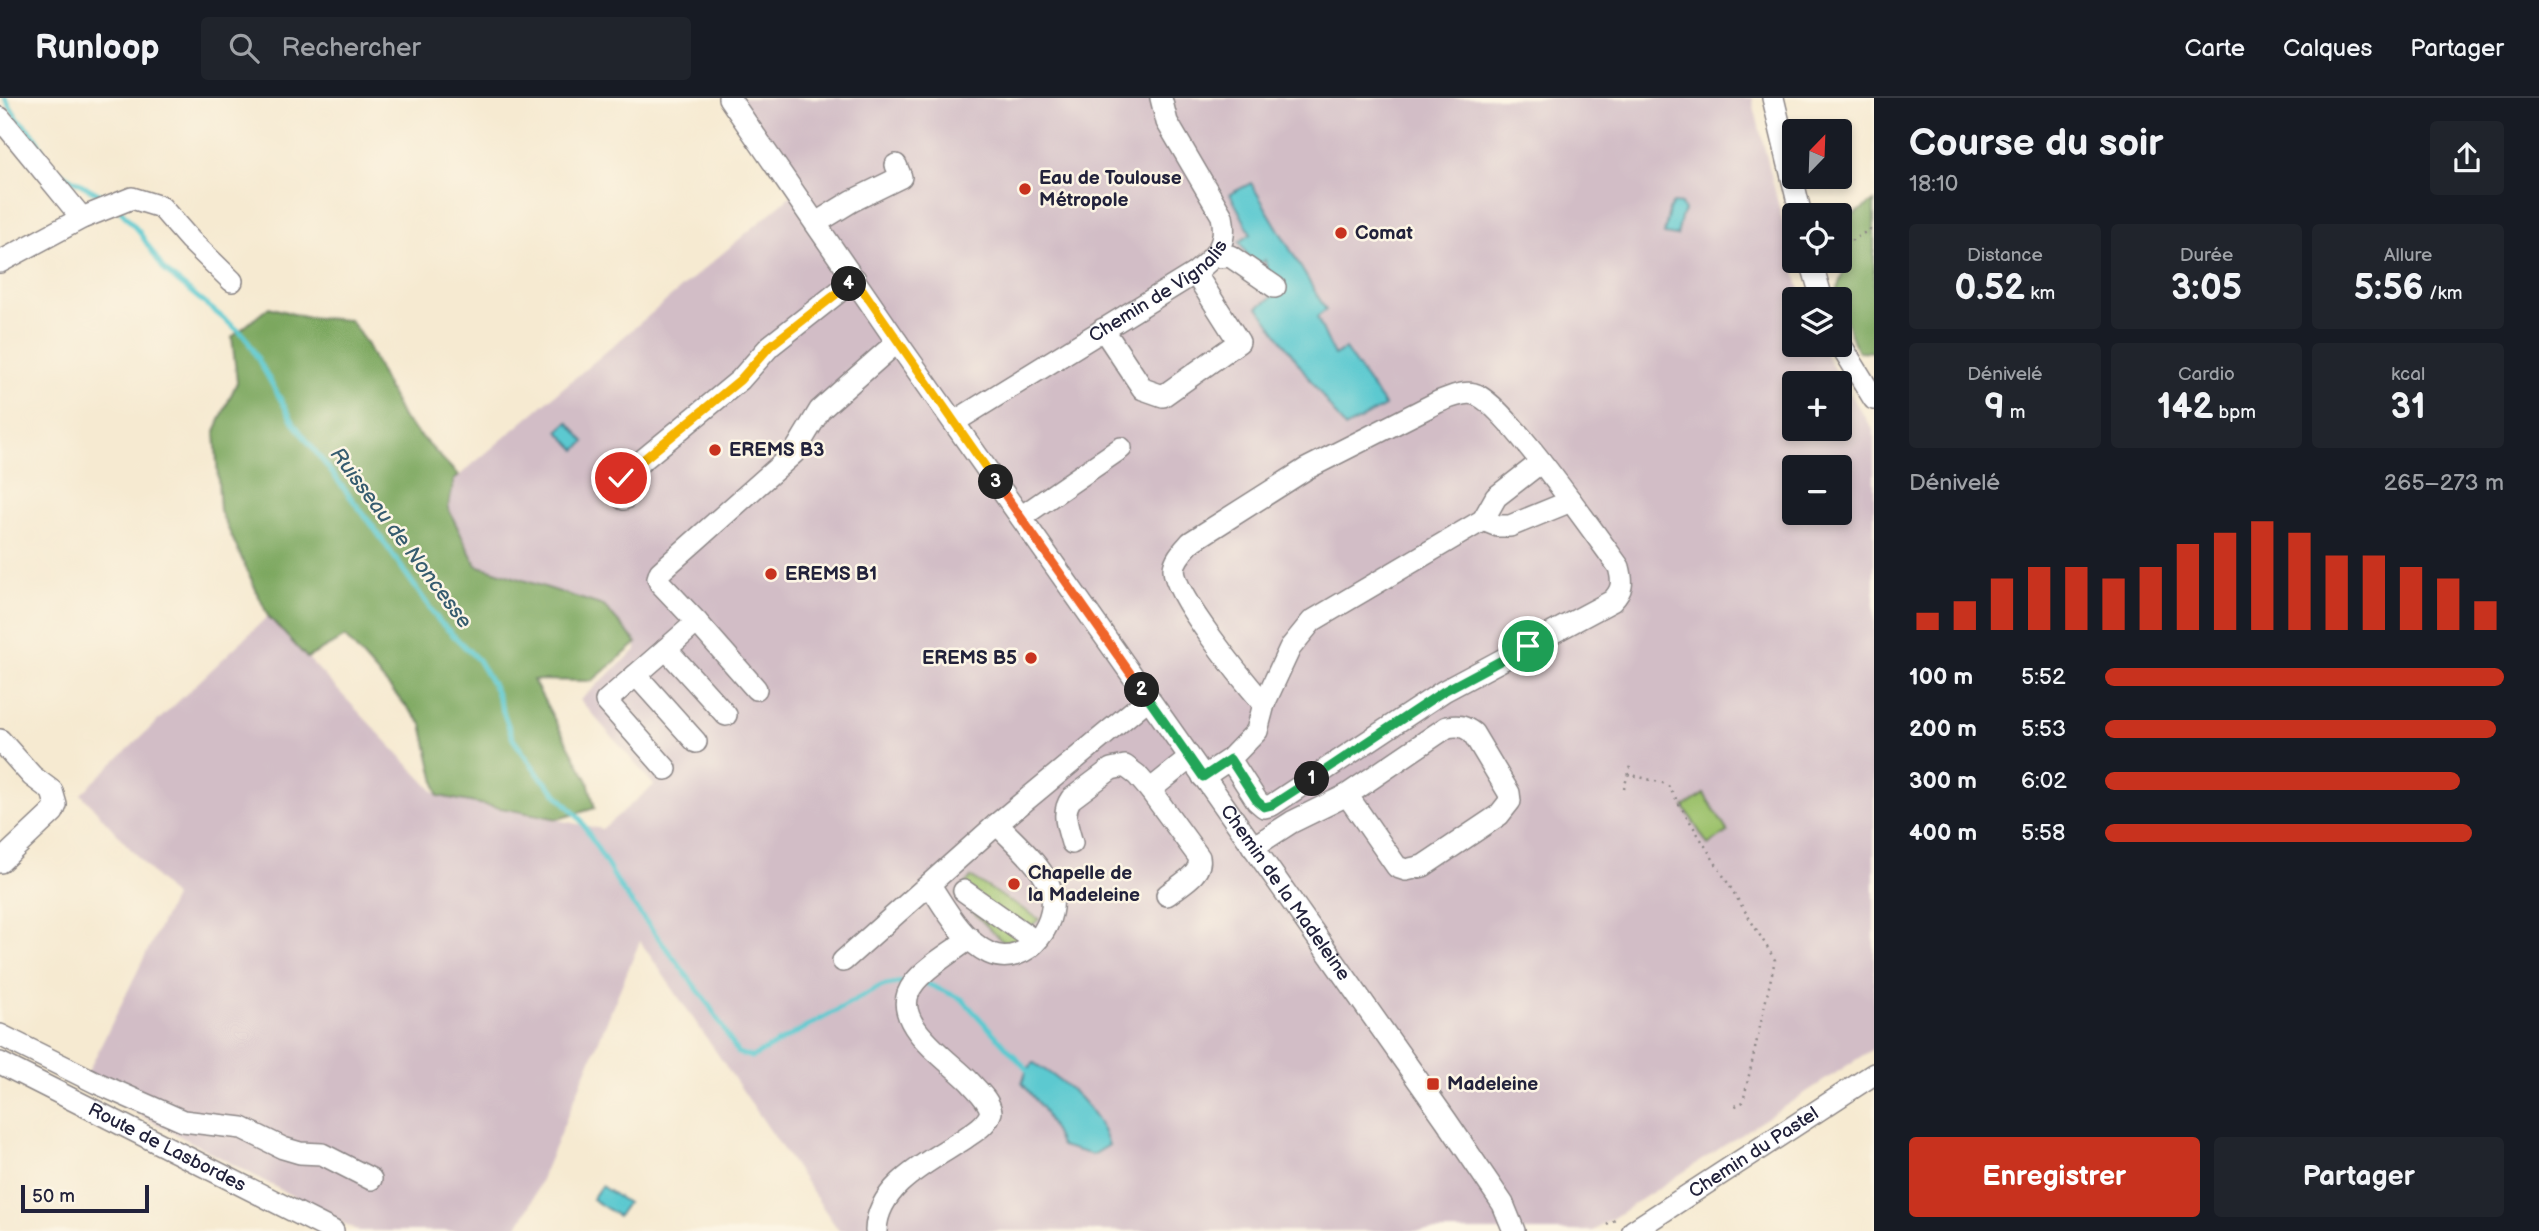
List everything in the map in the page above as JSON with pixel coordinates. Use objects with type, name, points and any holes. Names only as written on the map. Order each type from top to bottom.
[{"type":"street","name":"Chemin de la Madeleine","points":[[729,98],[897,342],[1503,1204],[1531,1231]]},
{"type":"street","name":"Chemin de Vignalis","points":[[954,422],[1195,273],[1214,257],[1222,244],[1222,216],[1167,122],[1161,98]]},
{"type":"street","points":[[1773,98],[1798,203]]},
{"type":"street","points":[[0,118],[82,218]]},
{"type":"street","points":[[816,223],[852,201],[901,177],[895,164]]},
{"type":"street","points":[[0,262],[82,218],[132,198],[161,207],[232,281]]},
{"type":"street","points":[[1214,257],[1230,256],[1275,287]]},
{"type":"street","points":[[1102,329],[1143,389],[1163,396],[1239,342],[1195,273]]},
{"type":"street","points":[[624,499],[617,490],[621,478],[740,380],[770,346],[855,279]]},
{"type":"street","points":[[756,689],[660,583],[660,572],[794,453],[820,410],[897,342]]},
{"type":"street","points":[[1849,357],[1874,399]]},
{"type":"street","points":[[1230,759],[1257,801],[1264,807],[1272,805],[1444,691],[1612,601],[1621,592],[1623,579],[1619,567],[1541,462],[1492,404],[1475,394],[1455,395],[1387,426],[1306,470],[1191,542],[1181,553],[1174,565],[1181,591],[1228,662],[1264,704]]},
{"type":"street","points":[[1021,517],[1121,448]]},
{"type":"street","points":[[1203,777],[1230,759],[1257,731],[1264,704],[1290,649],[1312,621],[1483,520],[1496,497],[1541,462]]},
{"type":"street","points":[[1483,520],[1498,526],[1510,526],[1570,501]]},
{"type":"street","points":[[666,769],[606,701],[696,622]]},
{"type":"street","points":[[666,649],[726,715]]},
{"type":"street","points":[[636,675],[696,742]]},
{"type":"street","points":[[843,961],[997,824],[1149,698]]},
{"type":"street","points":[[1253,847],[1292,822],[1347,795],[1447,727],[1458,725],[1473,733],[1509,793],[1510,801],[1499,815],[1423,866],[1406,870],[1397,867],[1347,795]]},
{"type":"street","points":[[0,740],[32,776],[52,792],[56,805],[53,812],[0,862]]},
{"type":"street","points":[[1150,790],[1190,758]]},
{"type":"street","points":[[1072,843],[1066,820],[1067,804],[1111,769],[1125,766],[1150,790],[1199,857],[1200,863],[1196,872],[1167,895]]},
{"type":"street","points":[[930,885],[970,939],[993,955],[1010,957],[1028,949],[1051,914],[1052,895],[1044,876],[997,824]]},
{"type":"street","points":[[964,891],[1035,941]]},
{"type":"street","points":[[876,1231],[880,1211],[890,1193],[989,1119],[990,1106],[959,1071],[917,1032],[907,1013],[907,1001],[913,984],[970,939]]},
{"type":"street","points":[[0,1035],[97,1083],[183,1121],[242,1128],[283,1148],[300,1153],[322,1154],[371,1180]]},
{"type":"street","name":"Route de Lasbordes","points":[[0,1063],[333,1231]]},
{"type":"street","name":"Chemin du Pastel","points":[[1633,1231],[1874,1074]]},
{"type":"street","name":"Chemin de la Madeleine","points":[[1503,1204],[1514,1231]]},
{"type":"path","points":[[1852,240],[1874,227]]},
{"type":"path","points":[[1625,789],[1631,762]]},
{"type":"path","points":[[1628,774],[1667,784],[1775,960],[1742,1102],[1732,1108]]},
{"type":"shaded area","points":[[739,98],[1752,98],[1782,219],[1782,273],[1796,273],[1799,287],[1782,287],[1782,357],[1827,357],[1835,371],[1782,371],[1782,441],[1852,441],[1852,397],[1874,431],[1874,1048],[1593,1231],[839,1231],[640,941],[530,1206],[515,1231],[358,1231],[82,1084],[174,897],[81,794],[268,616],[438,796],[602,829],[654,785],[580,700],[636,650],[636,643],[604,606],[476,565],[448,508],[454,480],[801,187]]},
{"type":"green space","points":[[1874,201],[1874,352],[1857,351],[1852,337],[1852,287],[1838,287],[1843,273],[1852,273],[1852,215]]},
{"type":"green space","points":[[269,307],[304,317],[350,320],[366,343],[402,417],[459,476],[454,480],[448,508],[476,565],[604,606],[637,643],[592,681],[533,680],[588,781],[595,808],[558,819],[438,796],[422,724],[345,637],[307,658],[268,616],[220,511],[215,431],[237,382],[232,337]]},
{"type":"green space","points":[[1704,794],[1728,832],[1708,845],[1684,807]]},
{"type":"green space","points":[[971,877],[1039,919],[1009,948],[956,895]]},
{"type":"water","points":[[1251,183],[1326,310],[1317,317],[1334,355],[1345,349],[1385,406],[1345,428],[1258,307],[1272,297],[1265,260],[1255,267],[1239,242],[1251,234],[1230,194]]},
{"type":"water","points":[[1673,203],[1681,204],[1684,211],[1677,236],[1664,234]]},
{"type":"water","points":[[568,422],[585,442],[576,450],[558,431]]},
{"type":"water","points":[[1034,1063],[1058,1079],[1089,1107],[1109,1145],[1093,1155],[1061,1146],[1043,1109],[1022,1083],[1027,1069]]},
{"type":"water","points":[[601,1186],[627,1203],[618,1216],[592,1199]]},
{"type":"waterway","name":"Ruisseau de Noncesse","points":[[5,98],[18,119],[36,137],[46,160]]},
{"type":"waterway","name":"Ruisseau de Noncesse","points":[[52,168],[111,201]]},
{"type":"waterway","name":"Ruisseau de Noncesse","points":[[120,210],[140,233],[164,270],[245,336],[295,425],[372,525],[439,621],[478,660],[495,689],[513,739],[539,775],[580,819],[622,890],[707,1002],[738,1053],[752,1057],[881,986],[908,981]]},
{"type":"waterway","name":"Ruisseau de Noncesse","points":[[923,982],[962,999],[1030,1073]]},
{"type":"place","name":"Eau de Toulouse Métropole","points":[[1025,189]]},
{"type":"place","name":"Comat","points":[[1341,233]]},
{"type":"place","name":"EREMS B3","points":[[715,450]]},
{"type":"place","name":"EREMS B1","points":[[771,574]]},
{"type":"place","name":"EREMS B5","points":[[1031,658]]},
{"type":"place","name":"Chapelle de la Madeleine","points":[[1014,884]]},
{"type":"place","name":"Madeleine","points":[[1433,1084]]},
{"type":"route","points":[[621,478],[740,380],[770,346],[855,279],[1203,777],[1230,759],[1257,801],[1264,807],[1272,805],[1444,691],[1528,646]]}]
